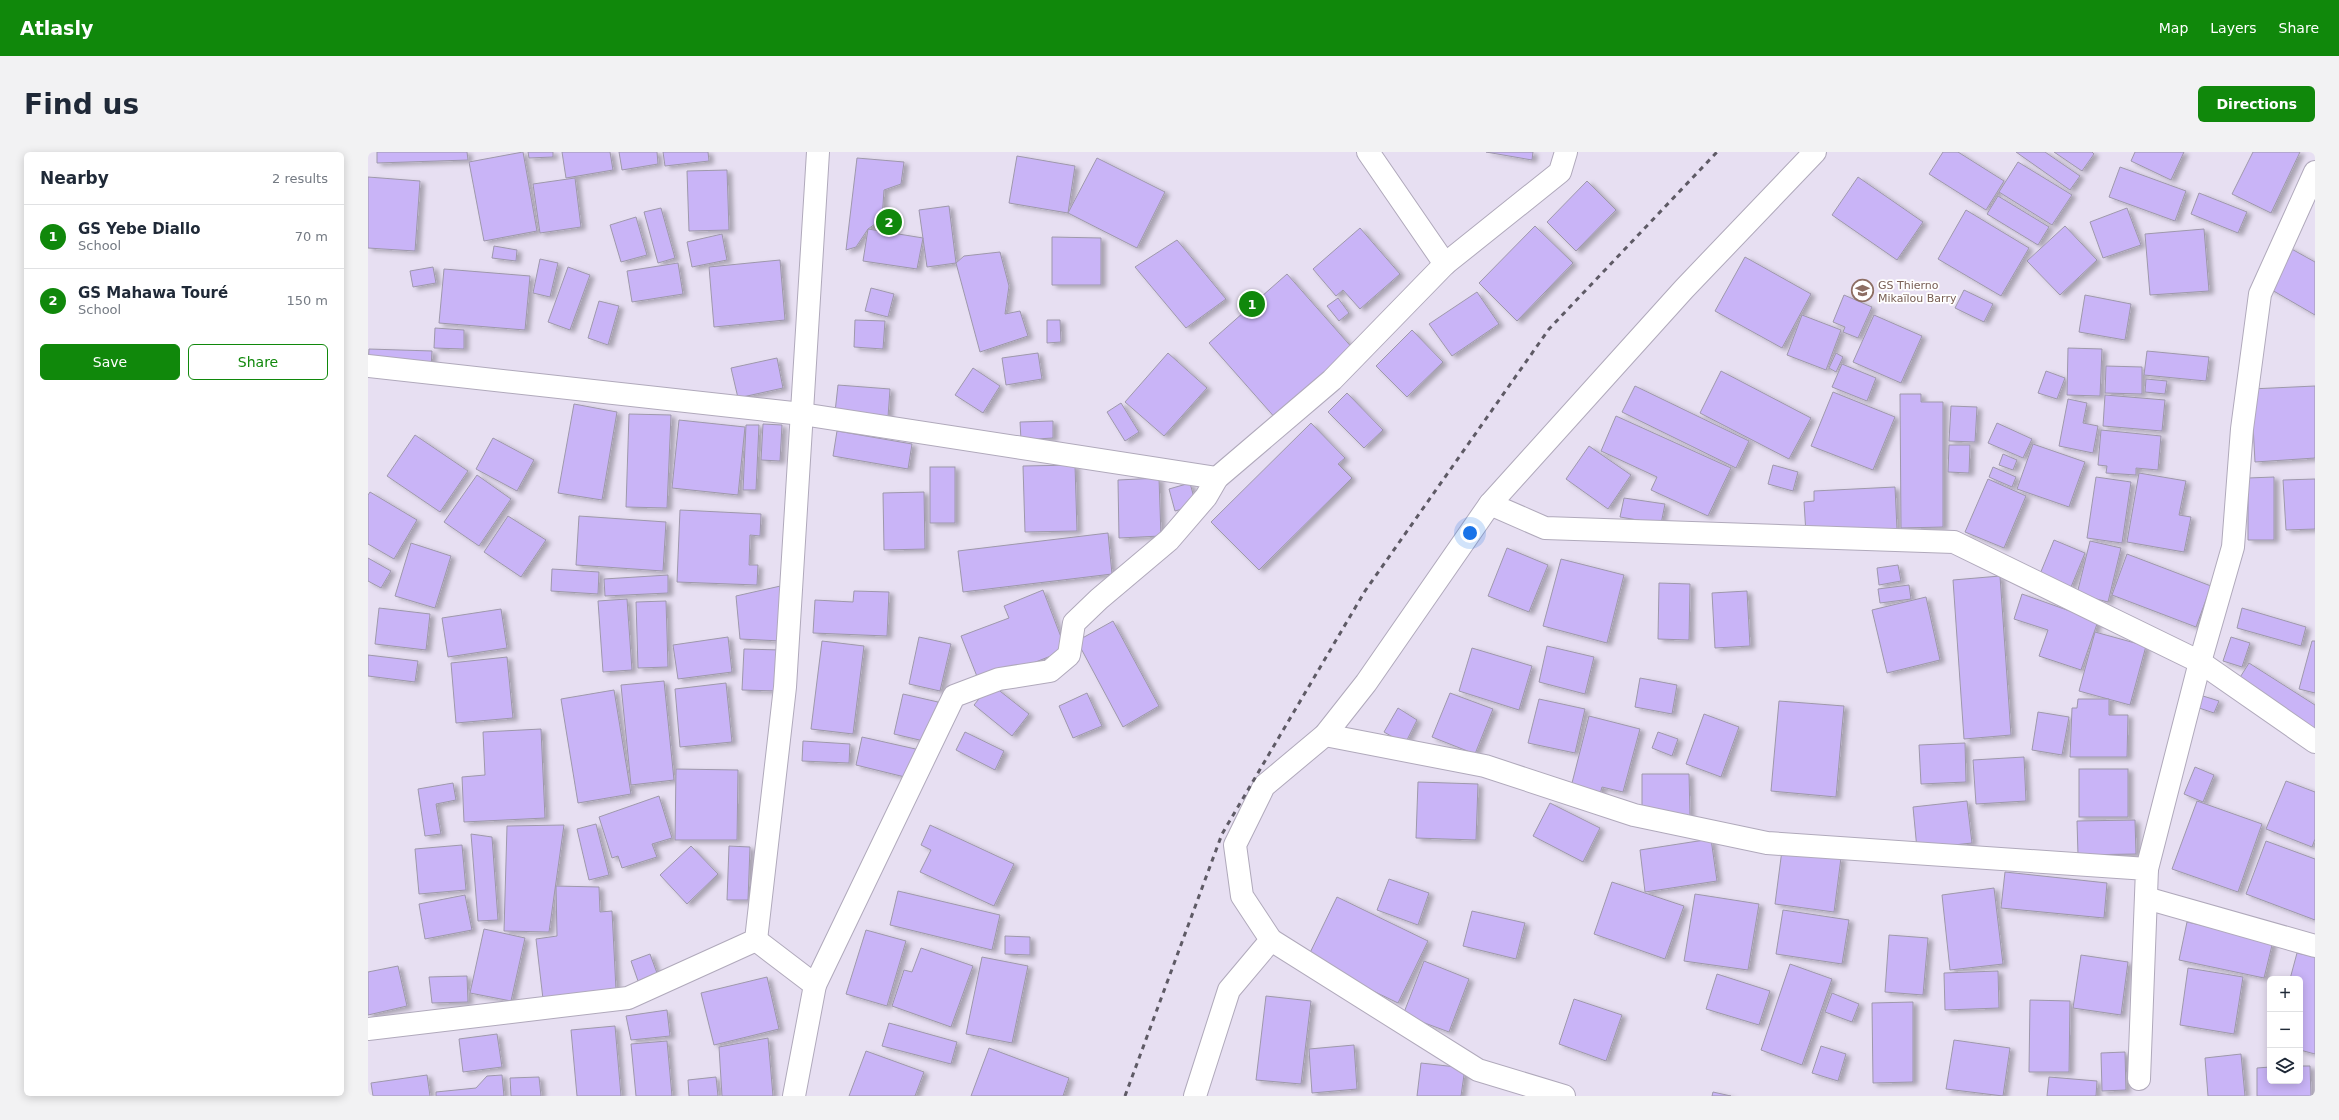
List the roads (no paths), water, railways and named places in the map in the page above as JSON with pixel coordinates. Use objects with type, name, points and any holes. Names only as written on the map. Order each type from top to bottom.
[{"type":"street","points":[[756,940],[785,687],[818,152]]},
{"type":"street","points":[[1368,152],[1445,264]]},
{"type":"street","points":[[794,1096],[815,985],[954,696],[999,679],[1050,671],[1069,655],[1074,623],[1099,599],[1169,540],[1206,497],[1217,478],[1332,380],[1445,264],[1560,172],[1566,152]]},
{"type":"street","points":[[1564,1096],[1478,1070],[1270,940],[1242,896],[1235,845],[1264,786],[1325,735],[1366,683],[1490,504],[1684,289],[1815,152]]},
{"type":"street","points":[[2139,1079],[2147,869],[2200,662],[2233,547],[2242,429],[2260,294],[2315,172]]},
{"type":"street","points":[[368,366],[802,414],[1217,478]]},
{"type":"street","points":[[1490,504],[1545,528],[1954,542],[2200,662],[2315,742]]},
{"type":"street","points":[[1325,735],[1485,766],[1634,815],[1767,843],[2147,869]]},
{"type":"street","points":[[2146,898],[2315,946]]},
{"type":"street","points":[[756,940],[815,985]]},
{"type":"street","points":[[368,1029],[628,998],[756,940]]},
{"type":"street","points":[[1195,1096],[1229,990],[1270,940]]},
{"type":"railway","points":[[1125,1096],[1222,834],[1365,591],[1549,329],[1717,152]]},
{"type":"place","name":"GS Mahawa Touré","points":[[889,222]]},
{"type":"place","name":"GS Thierno Mikaïlou Barry","points":[[1862,291]]},
{"type":"place","name":"GS Yebe Diallo","points":[[1252,304]]}]
